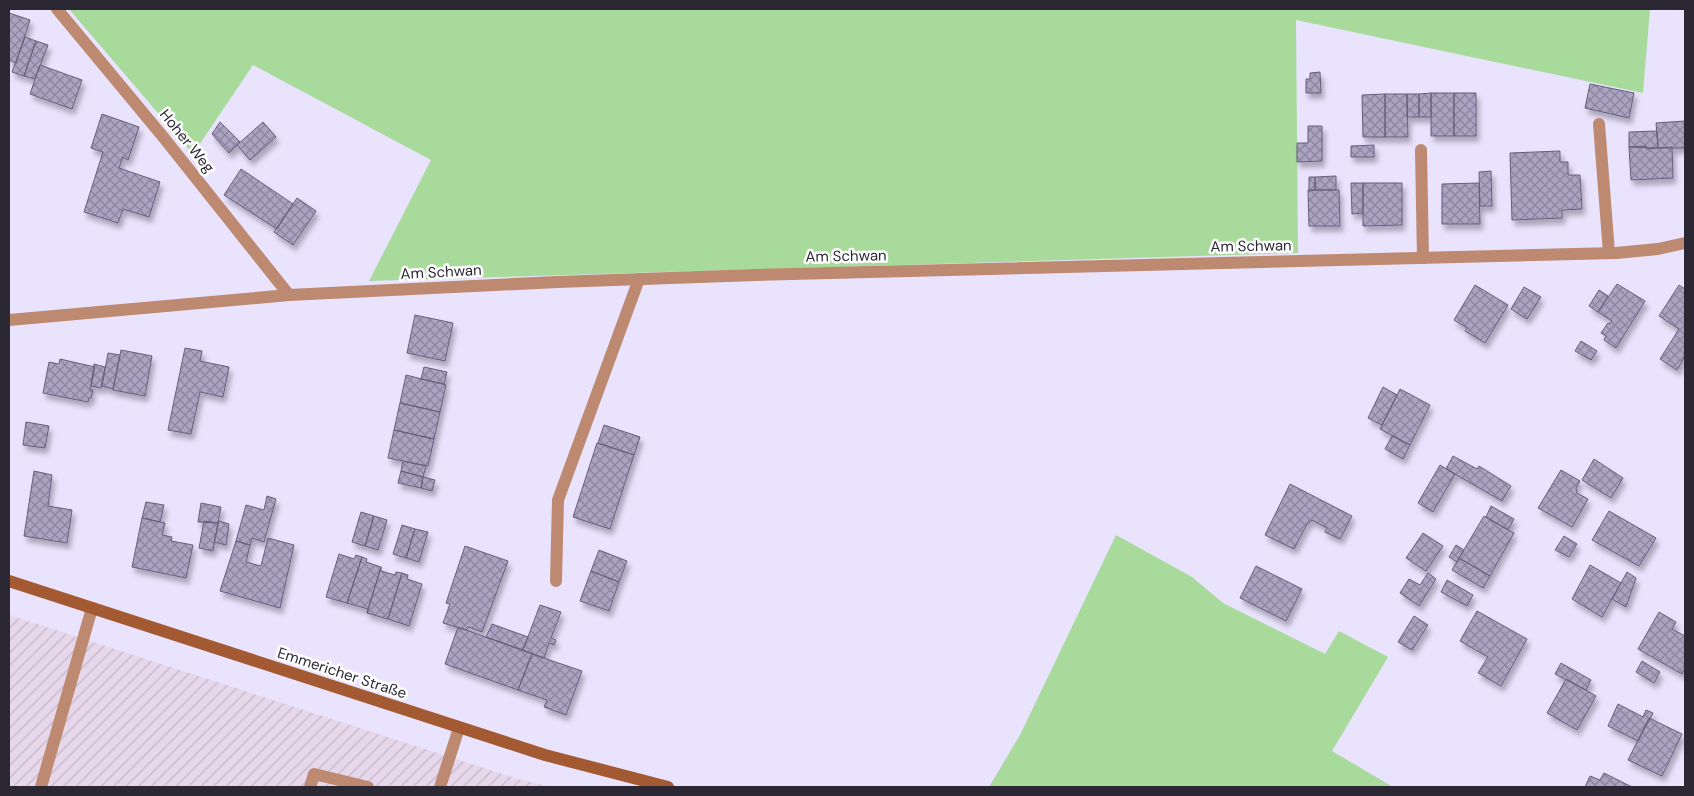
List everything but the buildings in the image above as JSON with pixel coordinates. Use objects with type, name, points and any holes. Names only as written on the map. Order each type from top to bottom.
[{"type":"main road","name":"Emmericher Straße","points":[[9,581],[458,728],[545,755],[668,787]]},
{"type":"street","name":"Hoher Weg","points":[[57,9],[164,138],[289,295]]},
{"type":"street","points":[[1600,124],[1609,253]]},
{"type":"street","points":[[1421,150],[1423,258]]},
{"type":"street","name":"Am Schwan","points":[[9,320],[289,295],[639,279],[1609,253],[1658,249],[1685,243]]},
{"type":"street","points":[[556,580],[558,500],[639,279]]},
{"type":"street","points":[[41,787],[92,608]]},
{"type":"street","points":[[440,787],[458,728]]},
{"type":"street","points":[[310,787],[314,774],[368,787]]},
{"type":"shaded area","points":[[9,615],[518,779],[551,787],[9,787]]},
{"type":"green space","points":[[69,9],[1650,9],[1643,93],[1296,20],[1298,253],[369,281],[431,160],[253,65],[193,154]]},
{"type":"green space","points":[[1116,535],[1192,577],[1223,603],[1325,654],[1339,631],[1388,657],[1332,751],[1393,787],[989,787],[1020,735]]}]
